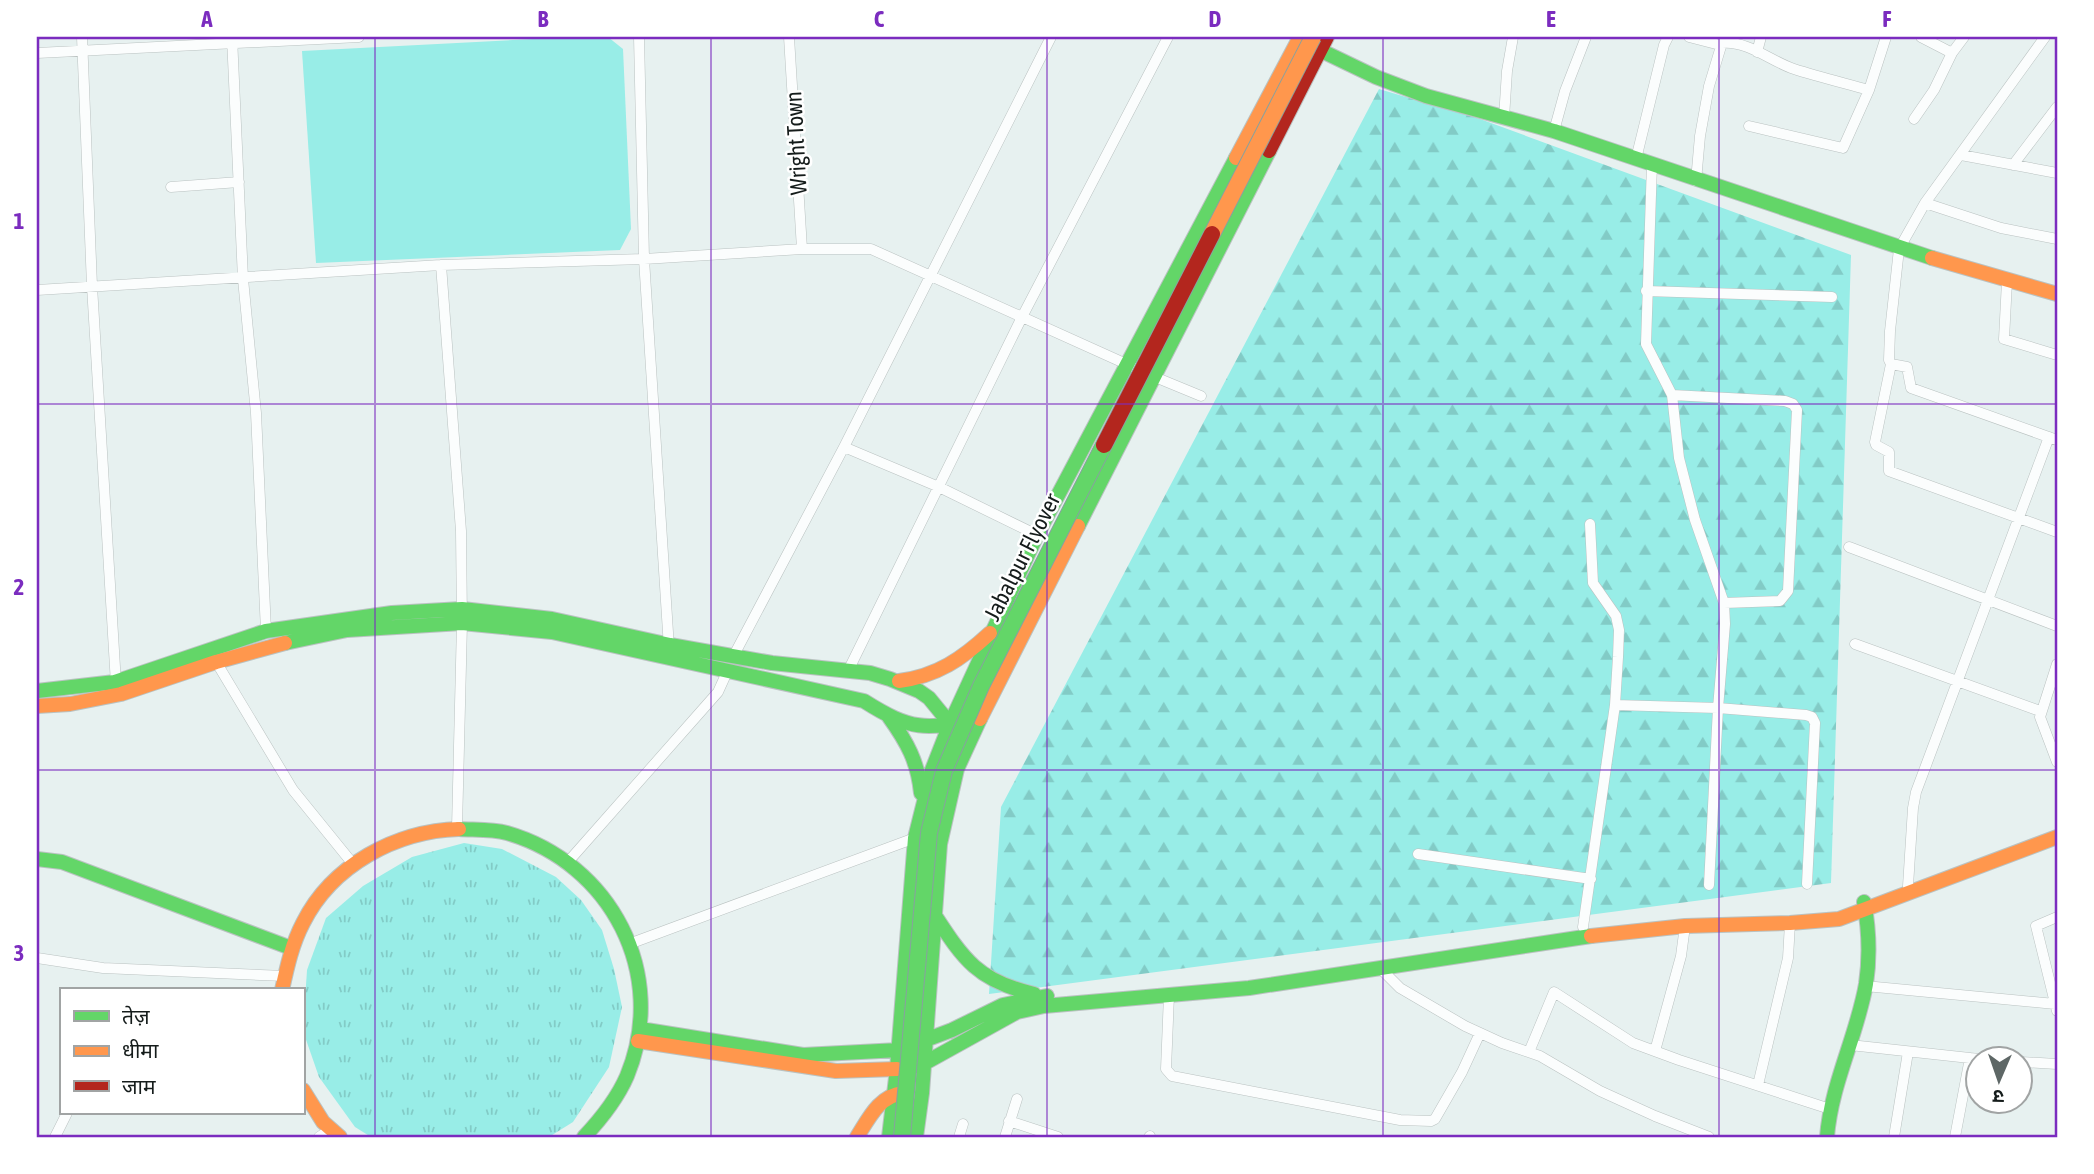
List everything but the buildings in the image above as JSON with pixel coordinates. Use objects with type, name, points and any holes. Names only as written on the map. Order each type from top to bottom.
[{"type":"main road","points":[[1309,39],[1388,82],[1426,96],[1553,131],[1899,249],[2057,294]]},
{"type":"main road","points":[[889,1137],[899,1050],[915,838],[922,803],[950,724],[1037,534],[1309,39]]},
{"type":"main road","points":[[916,1137],[922,1093],[940,844],[950,797],[964,754],[1155,378],[1309,39]]},
{"type":"main road","name":"Jabalpur Flyover","points":[[902,1137],[929,833],[944,771],[981,686],[1309,39]]},
{"type":"main road","points":[[213,657],[266,631],[392,612],[552,619],[668,651],[731,663],[864,701],[915,727],[980,719]]},
{"type":"main road","points":[[37,706],[70,704],[213,657],[347,630],[462,616]]},
{"type":"main road","points":[[897,681],[922,678],[946,670],[961,661],[990,633]]},
{"type":"main road","points":[[731,663],[870,673],[897,681],[930,697],[950,724],[964,754]]},
{"type":"main road","points":[[37,691],[118,688]]},
{"type":"main road","points":[[889,716],[913,749],[919,769],[922,803]]},
{"type":"main road","points":[[284,983],[291,948],[313,907],[327,888],[353,864],[402,838],[457,828],[509,834],[556,854],[596,887],[625,930],[640,980],[639,1035],[628,1076],[606,1116],[588,1136]]},
{"type":"main road","points":[[639,1035],[836,1071],[897,1069],[923,1064],[1017,1012],[1084,1000],[1249,988],[1596,935],[1685,926],[1839,919],[1908,886],[2057,829]]},
{"type":"main road","points":[[639,1035],[803,1055],[899,1050],[1003,1005],[1045,996],[1258,978],[1583,927],[1673,918],[1805,914],[1865,906],[2057,837]]},
{"type":"main road","points":[[37,859],[62,862],[291,948]]},
{"type":"main road","points":[[1827,1137],[1830,1109],[1865,986],[1870,930],[1865,906]]},
{"type":"main road","points":[[934,914],[958,952],[978,973],[1010,989],[1045,996]]},
{"type":"main road","points":[[304,1092],[330,1135]]},
{"type":"main road","points":[[857,1137],[877,1108],[895,1093],[922,1093]]},
{"type":"street","points":[[82,37],[92,286],[118,688]]},
{"type":"street","points":[[37,53],[232,40],[359,37]]},
{"type":"street","points":[[639,37],[644,259],[668,651]]},
{"type":"street","name":"Wright Town","points":[[789,37],[802,249]]},
{"type":"street","points":[[567,863],[718,692],[1051,37]]},
{"type":"street","points":[[848,671],[1022,317],[1168,37]]},
{"type":"street","points":[[1504,118],[1507,71],[1513,37]]},
{"type":"street","points":[[1553,131],[1586,37]]},
{"type":"street","points":[[1668,37],[1664,45],[1644,161],[1646,344],[1672,395],[1679,458],[1695,520],[1724,603],[1725,624],[1709,885]]},
{"type":"street","points":[[1689,37],[1720,45],[1728,43],[1757,52],[1791,69],[1869,90]]},
{"type":"street","points":[[1757,52],[1761,37]]},
{"type":"street","points":[[1749,126],[1840,148],[1845,145],[1869,90],[1886,37]]},
{"type":"street","points":[[1921,37],[1952,53]]},
{"type":"street","points":[[1914,119],[1964,37]]},
{"type":"street","points":[[2045,37],[1925,203],[1899,249],[1890,331],[1891,364],[1875,442],[1889,452],[1889,471],[2057,532]]},
{"type":"street","points":[[232,40],[243,279],[256,414],[266,631]]},
{"type":"street","points":[[1696,181],[1700,136],[1720,45]]},
{"type":"street","points":[[2013,165],[2057,107]]},
{"type":"street","points":[[1961,155],[2057,173]]},
{"type":"street","points":[[171,187],[239,181]]},
{"type":"street","points":[[1925,203],[2001,228],[2057,239]]},
{"type":"street","points":[[37,290],[441,265],[871,248],[1155,378],[1201,396]]},
{"type":"street","points":[[441,265],[461,531],[462,616],[457,828]]},
{"type":"street","points":[[2007,281],[2004,339],[2057,355]]},
{"type":"street","points":[[1646,291],[1832,297]]},
{"type":"street","points":[[1891,364],[1907,367],[1911,388],[2053,438],[2017,517],[1916,792],[1908,886]]},
{"type":"street","points":[[1672,395],[1785,401],[1793,404],[1797,410],[1788,591],[1780,601],[1724,603]]},
{"type":"street","points":[[844,447],[939,487],[1037,534]]},
{"type":"street","points":[[1583,927],[1615,705],[1619,630],[1616,616],[1593,583],[1590,524]]},
{"type":"street","points":[[1849,547],[2057,626]]},
{"type":"street","points":[[1855,644],[2040,711]]},
{"type":"street","points":[[213,657],[293,790],[353,864]]},
{"type":"street","points":[[2057,664],[2040,711],[2040,722],[2053,739],[2057,762]]},
{"type":"street","points":[[1615,705],[1718,708],[1812,717],[1815,723],[1807,884]]},
{"type":"street","points":[[629,944],[915,838]]},
{"type":"street","points":[[1418,854],[1591,879]]},
{"type":"street","points":[[1865,986],[2056,1007],[2036,926],[2057,917]]},
{"type":"street","points":[[1758,1085],[1788,958],[1790,923]]},
{"type":"street","points":[[1655,1051],[1681,956],[1685,926]]},
{"type":"street","points":[[37,958],[103,968],[284,983]]},
{"type":"street","points":[[1380,968],[1400,988],[1480,1033],[1558,1065],[1600,1091],[1655,1116],[1709,1137]]},
{"type":"street","points":[[1529,1052],[1554,992],[1625,1038],[1655,1051],[1830,1109]]},
{"type":"street","points":[[1169,995],[1166,1069],[1172,1076],[1400,1120],[1435,1119],[1462,1072],[1480,1033]]},
{"type":"street","points":[[1850,1045],[1965,1057]]},
{"type":"street","points":[[1894,1137],[1908,1052]]},
{"type":"street","points":[[2035,1063],[2057,1064]]},
{"type":"street","points":[[1955,1137],[1965,1095]]},
{"type":"street","points":[[1004,1137],[1017,1099]]},
{"type":"street","points":[[55,1137],[66,1114]]},
{"type":"street","points":[[1009,1121],[1058,1137]]},
{"type":"street","points":[[959,1137],[963,1124]]},
{"type":"green space","points":[[608,37],[623,49],[631,229],[620,250],[316,263],[302,51]]},
{"type":"green space","points":[[1379,89],[1480,119],[1851,255],[1831,883],[989,994],[1001,807]]},
{"type":"green space","points":[[464,843],[502,849],[556,877],[581,900],[602,930],[622,1007],[609,1067],[573,1122],[549,1137],[371,1137],[355,1127],[319,1077],[304,1034],[304,1016],[307,970],[326,918],[363,886],[412,857]]},
{"type":"traffic: fast","points":[[1299,40],[1376,77],[1426,96],[1554,131],[1932,258]]},
{"type":"traffic: fast","points":[[1078,526],[1269,151]]},
{"type":"traffic: fast","points":[[950,724],[1037,535],[1236,158]]},
{"type":"traffic: fast","points":[[902,1137],[929,833],[944,771],[981,686],[1104,445]]},
{"type":"traffic: fast","points":[[37,691],[115,682],[266,631],[392,613],[462,609],[552,619],[670,645],[772,663],[870,673],[919,691],[929,698],[947,720],[964,754]]},
{"type":"traffic: fast","points":[[285,643],[347,630],[462,623],[552,632],[864,701],[908,723],[932,726],[980,719]]},
{"type":"traffic: fast","points":[[889,717],[911,753],[921,793]]},
{"type":"traffic: fast","points":[[916,1137],[922,1093],[940,844],[957,769],[980,719]]},
{"type":"traffic: fast","points":[[889,1137],[915,838],[932,770],[950,724]]},
{"type":"traffic: fast","points":[[459,829],[507,833],[544,848],[576,869],[602,896],[622,928],[635,962],[641,999],[638,1038],[623,1084],[608,1108],[584,1137]]},
{"type":"traffic: fast","points":[[37,859],[62,862],[291,948]]},
{"type":"traffic: fast","points":[[1827,1137],[1829,1117],[1866,984],[1868,943],[1864,902]]},
{"type":"traffic: fast","points":[[934,914],[954,944],[974,966],[999,982],[1034,994]]},
{"type":"traffic: fast","points":[[897,1069],[923,1064],[1017,1012],[1044,1006],[1249,988],[1591,936]]},
{"type":"traffic: fast","points":[[899,1050],[952,1030],[1003,1005],[1047,996]]},
{"type":"traffic: fast","points":[[640,1029],[803,1055],[899,1050]]},
{"type":"traffic: slow","points":[[1236,158],[1300,37]]},
{"type":"traffic: slow","points":[[1212,234],[1313,37]]},
{"type":"traffic: slow","points":[[1932,258],[2057,294]]},
{"type":"traffic: slow","points":[[980,719],[1078,526]]},
{"type":"traffic: slow","points":[[899,681],[913,679],[948,665],[990,633]]},
{"type":"traffic: slow","points":[[37,706],[70,704],[121,694],[216,662],[285,643]]},
{"type":"traffic: slow","points":[[282,988],[290,956],[303,923],[315,902],[348,868],[368,855],[412,836],[459,829]]},
{"type":"traffic: slow","points":[[1591,936],[1685,926],[1839,919],[2057,837]]},
{"type":"traffic: slow","points":[[638,1041],[836,1071],[897,1069]]},
{"type":"traffic: slow","points":[[304,1092],[323,1122],[340,1137]]},
{"type":"traffic: slow","points":[[857,1137],[881,1103],[903,1093]]},
{"type":"traffic: jam","points":[[1269,151],[1327,37]]},
{"type":"traffic: jam","points":[[1104,445],[1212,234]]}]
